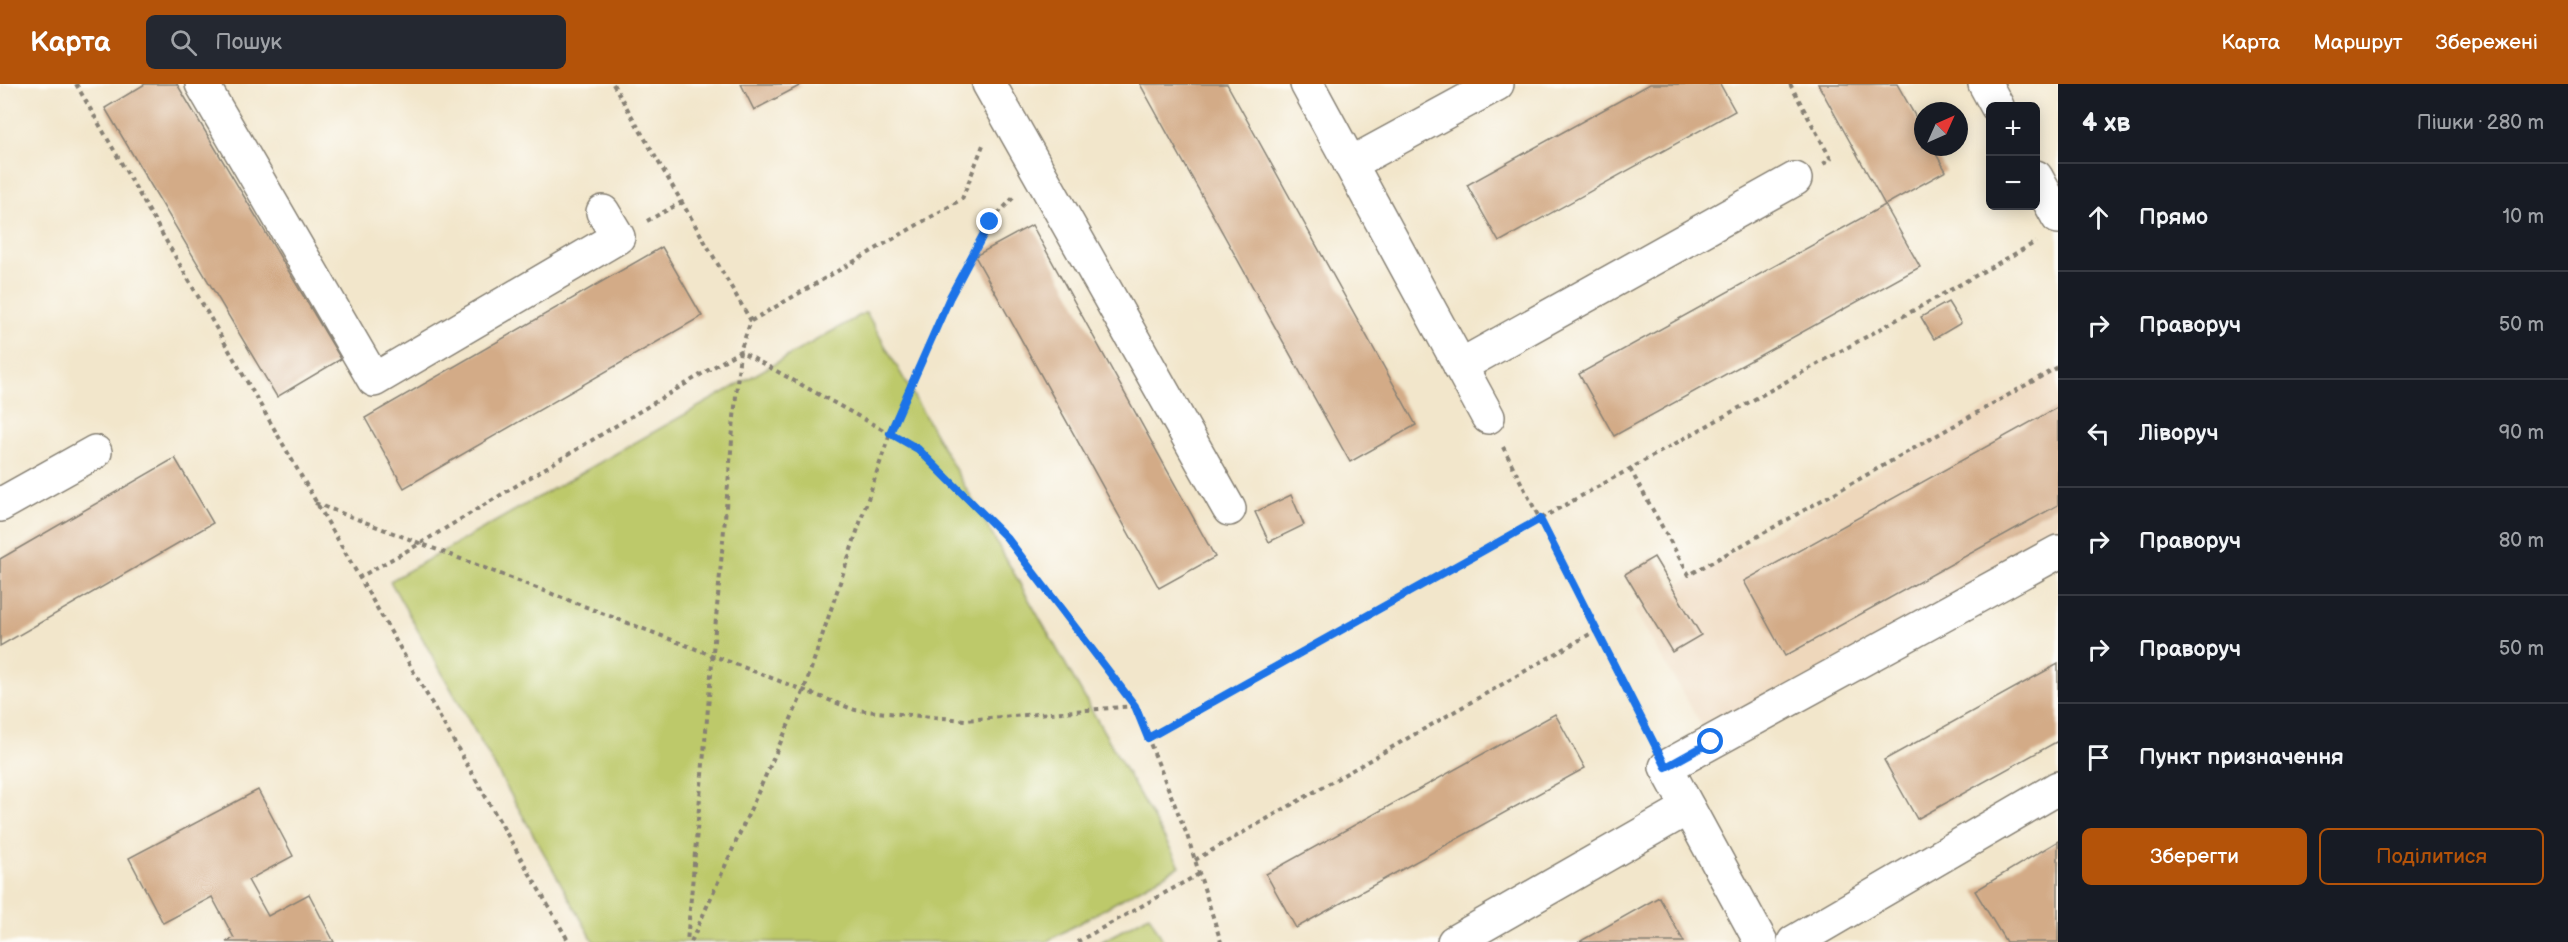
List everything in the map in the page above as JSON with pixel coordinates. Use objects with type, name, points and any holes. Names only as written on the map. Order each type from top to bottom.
[{"type":"street","points":[[202,84],[374,380],[618,237],[603,212]]},
{"type":"street","points":[[1307,84],[1488,417]]},
{"type":"street","points":[[1350,164],[1497,84]]},
{"type":"street","points":[[1985,84],[1995,102]]},
{"type":"street","points":[[994,94],[1229,509]]},
{"type":"street","points":[[1460,366],[1795,179]]},
{"type":"street","points":[[2040,195],[2048,230]]},
{"type":"street","points":[[0,505],[94,452]]},
{"type":"street","points":[[1761,942],[1666,767],[2058,552]]},
{"type":"street","points":[[1794,942],[2058,788]]},
{"type":"street","points":[[1454,942],[1688,808]]},
{"type":"path","points":[[76,84],[568,942]]},
{"type":"path","points":[[613,84],[751,321]]},
{"type":"path","points":[[1790,84],[1831,159],[1795,179]]},
{"type":"path","points":[[689,942],[740,351],[751,321],[962,199],[994,94]]},
{"type":"path","points":[[689,942],[804,690],[890,433],[950,297],[990,222],[1038,171]]},
{"type":"path","points":[[1148,738],[1630,469],[2048,230]]},
{"type":"path","points":[[358,578],[421,543],[740,351]]},
{"type":"path","points":[[740,351],[918,449],[1007,538],[1135,706],[1195,860],[1221,942]]},
{"type":"path","points":[[1630,469],[1689,575],[2058,367]]},
{"type":"path","points":[[1488,417],[1666,767]]},
{"type":"path","points":[[315,503],[855,710],[965,720],[1135,706]]},
{"type":"path","points":[[1195,860],[1597,630]]},
{"type":"path","points":[[1077,942],[1199,874]]},
{"type":"shaded area","points":[[2058,367],[2058,552],[1711,742],[1634,610]]},
{"type":"green space","points":[[866,312],[1180,866],[1046,942],[594,942],[390,581]]},
{"type":"green space","points":[[1149,915],[1164,942],[1101,942]]},
{"type":"building","points":[[145,84],[177,84],[341,359],[277,397],[105,108]]},
{"type":"building","points":[[741,84],[803,84],[754,110]]},
{"type":"building","points":[[1140,84],[1227,84],[1416,425],[1350,462]]},
{"type":"building","points":[[1650,84],[1720,84],[1735,111],[1499,242],[1467,185]]},
{"type":"building","points":[[1818,84],[1897,84],[1914,114],[1914,156],[1937,156],[1946,171],[1885,205]]},
{"type":"building","points":[[1885,205],[1920,267],[1614,436],[1579,374]]},
{"type":"building","points":[[1032,225],[1215,557],[1159,588],[975,256]]},
{"type":"building","points":[[662,247],[702,316],[404,488],[365,418]]},
{"type":"building","points":[[1948,302],[1961,323],[1934,339],[1921,317]]},
{"type":"building","points":[[2058,407],[2058,505],[1785,656],[1744,581]]},
{"type":"building","points":[[175,458],[213,523],[0,646],[0,559]]},
{"type":"building","points":[[1291,495],[1304,525],[1269,542],[1255,512]]},
{"type":"building","points":[[1654,557],[1701,635],[1672,652],[1625,574]]},
{"type":"building","points":[[2058,664],[2058,741],[1917,819],[1884,760]]},
{"type":"building","points":[[1555,714],[1585,768],[1296,928],[1266,874]]},
{"type":"building","points":[[258,790],[293,856],[248,880],[268,916],[309,894],[334,942],[226,942],[234,938],[212,897],[163,923],[129,858]]},
{"type":"building","points":[[2058,841],[2058,942],[2006,942],[1975,891]]},
{"type":"building","points":[[1659,897],[1684,942],[1579,942]]},
{"type":"route","points":[[990,222],[950,297],[890,433],[918,449],[1007,538],[1081,632],[1135,706],[1148,738],[1540,519],[1666,767],[1711,742]]}]
